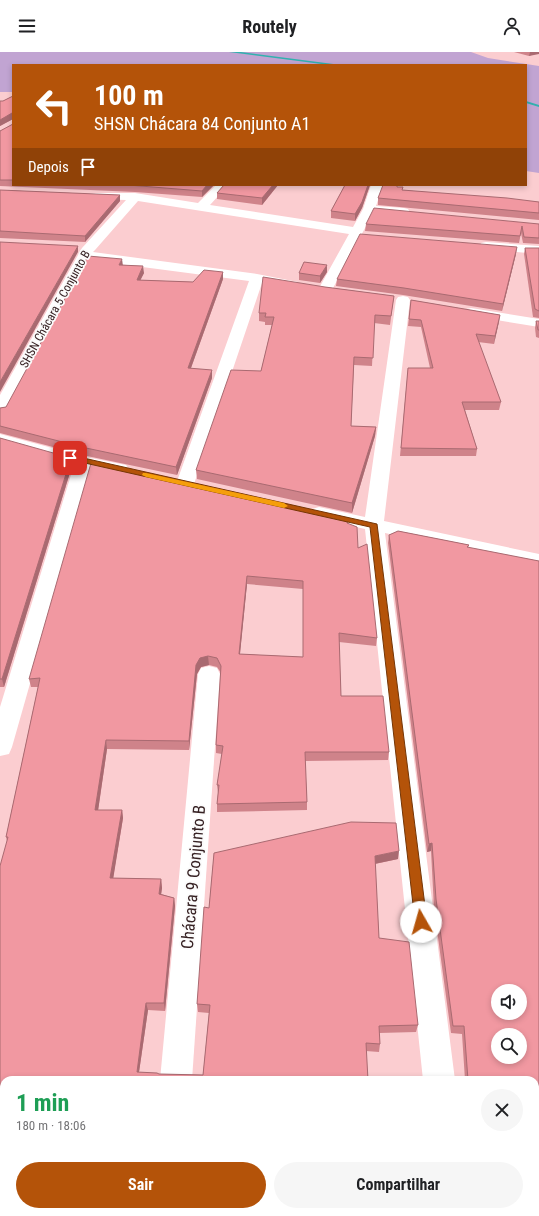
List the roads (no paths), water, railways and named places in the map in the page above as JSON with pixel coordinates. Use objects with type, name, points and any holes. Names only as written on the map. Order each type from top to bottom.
[{"type":"street","points":[[201,207],[221,186]]},
{"type":"street","points":[[325,290],[369,209],[377,186]]},
{"type":"street","points":[[79,195],[135,197],[369,236]]},
{"type":"street","name":"SHSN Chácara 5 Conjunto B","points":[[0,410],[83,250],[135,197]]},
{"type":"street","points":[[369,209],[416,214]]},
{"type":"street","points":[[477,245],[539,250]]},
{"type":"street","points":[[83,250],[340,292]]},
{"type":"street","points":[[185,484],[258,278]]},
{"type":"street","points":[[403,300],[374,525],[439,1076]]},
{"type":"street","points":[[456,309],[539,323]]},
{"type":"street","points":[[0,439],[84,462],[138,473]]},
{"type":"street","points":[[0,747],[84,462]]},
{"type":"street","points":[[298,509],[539,560]]},
{"type":"street","name":"Chácara 9 Conjunto B","points":[[176,1076],[209,674]]},
{"type":"waterway","points":[[231,52],[331,64]]},
{"type":"waterway","points":[[527,102],[539,106]]}]
